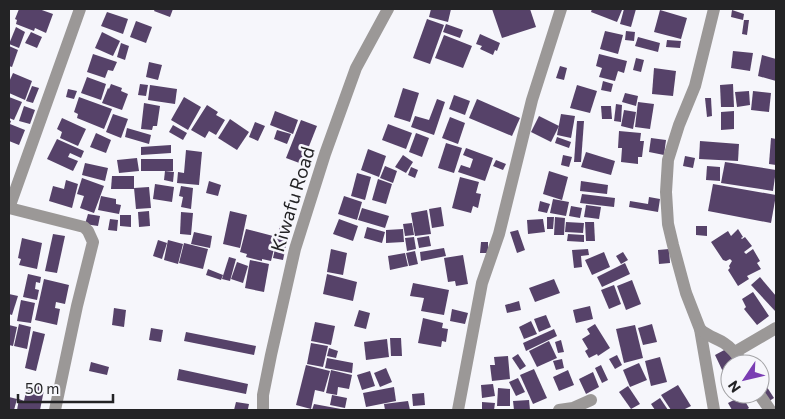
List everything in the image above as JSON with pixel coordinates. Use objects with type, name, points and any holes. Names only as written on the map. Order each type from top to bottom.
[{"type":"street","points":[[54,410],[93,242],[84,227],[9,208],[80,9]]},
{"type":"street","name":"Kiwafu Road","points":[[262,410],[263,395],[296,249],[322,163],[356,68],[388,9]]},
{"type":"street","points":[[458,410],[482,283],[499,234],[532,100],[560,9]]},
{"type":"street","points":[[714,9],[694,86],[668,160],[666,192],[668,224],[686,293],[700,329],[714,410]]},
{"type":"street","points":[[700,329],[735,352],[776,328]]},
{"type":"street","points":[[559,410],[573,408],[591,400]]},
{"type":"building","points":[[19,9],[39,9],[53,14],[46,33],[35,28],[34,31],[16,24],[17,20],[15,19]]},
{"type":"building","points":[[155,9],[173,9],[170,17],[154,11]]},
{"type":"building","points":[[431,9],[451,9],[448,22],[429,17]]},
{"type":"building","points":[[492,9],[530,9],[536,27],[502,38]]},
{"type":"building","points":[[592,9],[622,10],[617,22],[591,12]]},
{"type":"building","points":[[624,9],[636,9],[631,27],[620,24]]},
{"type":"building","points":[[660,10],[687,18],[681,39],[654,32]]},
{"type":"building","points":[[732,10],[744,14],[743,20],[731,17]]},
{"type":"building","points":[[107,12],[128,19],[123,34],[101,26]]},
{"type":"building","points":[[427,19],[444,25],[430,64],[413,58]]},
{"type":"building","points":[[744,20],[749,20],[747,35],[742,34]]},
{"type":"building","points":[[136,21],[152,27],[146,43],[130,37]]},
{"type":"building","points":[[446,24],[463,30],[460,38],[443,32]]},
{"type":"building","points":[[16,27],[25,32],[19,48],[9,44]]},
{"type":"building","points":[[605,31],[623,35],[618,54],[600,49]]},
{"type":"building","points":[[626,31],[635,32],[634,41],[625,40]]},
{"type":"building","points":[[31,32],[42,37],[37,48],[25,43]]},
{"type":"building","points":[[102,32],[120,41],[113,56],[95,48]]},
{"type":"building","points":[[480,34],[500,43],[493,55],[480,49],[482,46],[476,44]]},
{"type":"building","points":[[444,35],[472,46],[463,68],[435,58]]},
{"type":"building","points":[[638,37],[660,43],[658,52],[635,46]]},
{"type":"building","points":[[667,40],[681,41],[680,48],[666,47]]},
{"type":"building","points":[[121,43],[129,46],[125,60],[117,57]]},
{"type":"building","points":[[9,46],[18,50],[12,67],[9,66]]},
{"type":"building","points":[[733,51],[753,53],[750,71],[731,68]]},
{"type":"building","points":[[93,54],[117,62],[113,71],[108,70],[105,78],[87,72]]},
{"type":"building","points":[[599,54],[627,61],[624,73],[618,71],[615,81],[599,77],[602,68],[596,66]]},
{"type":"building","points":[[762,55],[776,59],[776,81],[758,76]]},
{"type":"building","points":[[636,58],[644,60],[641,72],[633,70]]},
{"type":"building","points":[[149,62],[162,65],[158,80],[146,77]]},
{"type":"building","points":[[560,66],[567,68],[564,80],[556,78]]},
{"type":"building","points":[[654,68],[676,71],[673,96],[652,94]]},
{"type":"building","points":[[13,73],[32,81],[25,100],[9,93],[9,82]]},
{"type":"building","points":[[87,77],[106,84],[101,100],[81,93]]},
{"type":"building","points":[[603,81],[613,84],[611,92],[601,90]]},
{"type":"building","points":[[111,84],[122,88],[121,91],[128,94],[122,110],[102,103]]},
{"type":"building","points":[[140,84],[148,85],[146,96],[138,95]]},
{"type":"building","points":[[733,84],[734,107],[721,107],[720,85]]},
{"type":"building","points":[[150,85],[177,89],[175,104],[148,100]]},
{"type":"building","points":[[577,85],[597,91],[590,113],[570,108]]},
{"type":"building","points":[[32,86],[39,88],[33,103],[26,101]]},
{"type":"building","points":[[403,88],[419,93],[410,122],[394,117]]},
{"type":"building","points":[[68,89],[77,91],[74,99],[66,97]]},
{"type":"building","points":[[749,91],[750,105],[737,107],[735,92]]},
{"type":"building","points":[[753,91],[771,93],[769,112],[751,110]]},
{"type":"building","points":[[625,93],[638,96],[636,106],[622,102]]},
{"type":"building","points":[[454,95],[470,101],[465,115],[449,109]]},
{"type":"building","points":[[9,97],[22,102],[14,120],[9,118]]},
{"type":"building","points":[[79,97],[112,109],[104,129],[77,118],[78,114],[74,112]]},
{"type":"building","points":[[184,97],[201,107],[188,130],[171,120]]},
{"type":"building","points":[[705,98],[711,98],[712,116],[707,117]]},
{"type":"building","points":[[437,99],[445,102],[434,135],[411,127],[415,116],[429,120]]},
{"type":"building","points":[[477,99],[520,118],[512,136],[469,118]]},
{"type":"building","points":[[638,102],[654,104],[650,129],[635,127]]},
{"type":"building","points":[[144,103],[160,106],[157,126],[153,126],[152,130],[141,129]]},
{"type":"building","points":[[616,104],[622,105],[621,122],[614,121]]},
{"type":"building","points":[[207,105],[218,112],[216,115],[225,120],[216,135],[209,131],[205,138],[191,130]]},
{"type":"building","points":[[24,106],[35,110],[30,124],[19,121]]},
{"type":"building","points":[[601,106],[611,106],[612,119],[602,119]]},
{"type":"building","points":[[624,110],[636,112],[633,129],[621,126]]},
{"type":"building","points":[[275,111],[298,120],[293,134],[270,125]]},
{"type":"building","points":[[734,111],[734,129],[721,130],[721,112]]},
{"type":"building","points":[[113,114],[128,119],[121,138],[106,132]]},
{"type":"building","points":[[561,114],[575,116],[571,138],[557,135]]},
{"type":"building","points":[[539,116],[559,126],[551,142],[531,132]]},
{"type":"building","points":[[450,117],[465,123],[458,144],[442,138]]},
{"type":"building","points":[[62,118],[86,129],[78,146],[60,138],[62,132],[57,129]]},
{"type":"building","points":[[230,119],[249,132],[237,150],[218,138]]},
{"type":"building","points":[[9,120],[11,121],[10,124],[25,130],[19,145],[9,141]]},
{"type":"building","points":[[301,120],[317,126],[302,164],[286,158]]},
{"type":"building","points":[[577,121],[584,121],[581,162],[574,162]]},
{"type":"building","points":[[255,122],[265,126],[258,141],[249,137]]},
{"type":"building","points":[[388,124],[412,133],[406,149],[382,140]]},
{"type":"building","points":[[173,125],[187,133],[183,140],[169,132]]},
{"type":"building","points":[[127,128],[151,135],[149,144],[125,137]]},
{"type":"building","points":[[277,130],[291,134],[287,144],[274,139]]},
{"type":"building","points":[[619,131],[641,133],[640,141],[644,141],[642,157],[638,157],[638,164],[621,162],[622,148],[618,148]]},
{"type":"building","points":[[96,133],[111,140],[106,153],[90,147]]},
{"type":"building","points":[[416,133],[429,138],[422,157],[409,152]]},
{"type":"building","points":[[557,137],[571,142],[569,148],[555,143]]},
{"type":"building","points":[[651,138],[666,140],[664,155],[649,152]]},
{"type":"building","points":[[771,138],[776,139],[776,165],[769,164]]},
{"type":"building","points":[[57,139],[84,151],[81,158],[70,153],[68,157],[78,161],[73,171],[47,159]]},
{"type":"building","points":[[700,141],[739,144],[738,161],[699,159]]},
{"type":"building","points":[[446,143],[462,148],[454,173],[438,168]]},
{"type":"building","points":[[171,145],[171,153],[141,155],[141,147]]},
{"type":"building","points":[[466,148],[493,158],[485,181],[458,172],[461,165],[470,168],[473,159],[463,155]]},
{"type":"building","points":[[368,149],[386,156],[379,177],[361,170]]},
{"type":"building","points":[[186,150],[202,152],[199,185],[177,183],[178,172],[184,173]]},
{"type":"building","points":[[586,152],[615,161],[611,175],[581,167]]},
{"type":"building","points":[[403,155],[413,162],[406,173],[395,167]]},
{"type":"building","points":[[563,155],[572,157],[569,167],[561,165]]},
{"type":"building","points":[[685,156],[695,158],[693,168],[683,166]]},
{"type":"building","points":[[137,158],[139,171],[119,173],[117,160]]},
{"type":"building","points":[[141,159],[173,159],[173,171],[141,171]]},
{"type":"building","points":[[496,160],[506,164],[503,170],[493,166]]},
{"type":"building","points":[[725,162],[776,170],[773,191],[721,183]]},
{"type":"building","points":[[85,163],[108,168],[105,181],[82,175]]},
{"type":"building","points":[[385,166],[397,171],[393,183],[380,178]]},
{"type":"building","points":[[707,166],[720,167],[720,181],[706,180]]},
{"type":"building","points":[[411,167],[418,170],[415,178],[408,175]]},
{"type":"building","points":[[165,171],[174,172],[173,182],[164,180]]},
{"type":"building","points":[[549,171],[568,177],[562,200],[543,194]]},
{"type":"building","points":[[357,173],[371,177],[365,200],[351,196]]},
{"type":"building","points":[[112,176],[134,176],[134,189],[111,189]]},
{"type":"building","points":[[460,177],[479,182],[476,193],[481,194],[478,208],[473,206],[471,213],[452,208]]},
{"type":"building","points":[[82,178],[104,186],[94,213],[80,208],[84,196],[77,194]]},
{"type":"building","points":[[378,179],[392,184],[386,204],[372,200]]},
{"type":"building","points":[[66,180],[78,184],[72,208],[49,201],[53,186],[64,189]]},
{"type":"building","points":[[209,181],[221,185],[218,196],[206,193]]},
{"type":"building","points":[[581,181],[608,185],[607,194],[580,191]]},
{"type":"building","points":[[155,184],[174,187],[172,202],[153,199]]},
{"type":"building","points":[[713,184],[776,195],[771,223],[708,211]]},
{"type":"building","points":[[181,186],[193,188],[191,209],[181,207],[183,197],[179,196]]},
{"type":"building","points":[[149,187],[151,208],[136,209],[134,188]]},
{"type":"building","points":[[582,194],[615,198],[614,207],[580,203]]},
{"type":"building","points":[[101,196],[116,199],[116,204],[121,205],[119,214],[98,210]]},
{"type":"building","points":[[344,196],[362,202],[357,220],[338,214]]},
{"type":"building","points":[[649,197],[660,199],[658,212],[629,207],[630,201],[648,204]]},
{"type":"building","points":[[553,199],[569,202],[566,216],[550,213]]},
{"type":"building","points":[[540,201],[550,204],[547,213],[538,211]]},
{"type":"building","points":[[586,205],[601,207],[599,219],[584,217]]},
{"type":"building","points":[[571,206],[582,208],[580,218],[569,216]]},
{"type":"building","points":[[441,207],[444,226],[432,228],[429,209]]},
{"type":"building","points":[[362,208],[389,216],[385,228],[358,220]]},
{"type":"building","points":[[427,210],[431,234],[415,236],[411,213]]},
{"type":"building","points":[[149,211],[150,226],[139,227],[138,212]]},
{"type":"building","points":[[230,211],[247,215],[240,248],[223,244]]},
{"type":"building","points":[[181,212],[193,213],[191,235],[180,234]]},
{"type":"building","points":[[88,214],[100,216],[98,226],[85,224]]},
{"type":"building","points":[[120,215],[131,215],[131,227],[120,226]]},
{"type":"building","points":[[547,217],[554,217],[553,229],[547,229]]},
{"type":"building","points":[[555,217],[565,218],[564,235],[554,235]]},
{"type":"building","points":[[110,219],[118,220],[117,231],[108,230]]},
{"type":"building","points":[[339,219],[358,226],[353,241],[333,234]]},
{"type":"building","points":[[543,219],[545,232],[528,234],[527,220]]},
{"type":"building","points":[[566,222],[584,223],[583,233],[565,232]]},
{"type":"building","points":[[585,222],[594,222],[595,241],[586,241]]},
{"type":"building","points":[[412,223],[414,235],[405,236],[403,224]]},
{"type":"building","points":[[280,225],[290,227],[283,260],[273,258]]},
{"type":"building","points":[[696,226],[707,226],[707,236],[696,235]]},
{"type":"building","points":[[367,227],[385,232],[382,243],[364,238]]},
{"type":"building","points":[[246,229],[277,237],[271,261],[246,257],[247,254],[240,252]]},
{"type":"building","points":[[403,229],[404,242],[386,243],[386,230]]},
{"type":"building","points":[[738,229],[743,237],[741,238],[745,237],[752,246],[744,252],[746,254],[753,249],[760,261],[757,263],[761,269],[747,276],[749,279],[738,286],[728,270],[732,261],[730,259],[723,260],[711,242],[728,231],[731,236]]},
{"type":"building","points":[[518,230],[525,250],[517,253],[510,232]]},
{"type":"building","points":[[194,232],[212,236],[210,248],[191,244]]},
{"type":"building","points":[[53,234],[65,236],[57,273],[45,271]]},
{"type":"building","points":[[568,234],[584,235],[584,242],[567,241]]},
{"type":"building","points":[[429,236],[431,246],[419,248],[417,238]]},
{"type":"building","points":[[414,237],[416,249],[407,251],[405,238]]},
{"type":"building","points":[[22,238],[42,243],[37,269],[19,265],[21,259],[18,258]]},
{"type":"building","points":[[158,240],[167,243],[162,259],[153,256]]},
{"type":"building","points":[[168,240],[183,244],[178,264],[164,260]]},
{"type":"building","points":[[481,242],[488,242],[488,253],[480,253]]},
{"type":"building","points":[[184,243],[208,249],[203,269],[179,263]]},
{"type":"building","points":[[444,248],[446,256],[421,261],[420,252]]},
{"type":"building","points":[[331,249],[347,253],[343,275],[327,272]]},
{"type":"building","points":[[588,249],[589,255],[581,256],[582,267],[574,268],[572,250]]},
{"type":"building","points":[[669,249],[670,263],[659,264],[658,250]]},
{"type":"building","points":[[415,251],[418,264],[409,266],[406,253]]},
{"type":"building","points":[[604,252],[610,267],[592,275],[585,260]]},
{"type":"building","points":[[623,252],[628,260],[621,264],[616,256]]},
{"type":"building","points":[[405,253],[408,266],[390,270],[388,256]]},
{"type":"building","points":[[463,255],[468,284],[456,286],[455,281],[448,282],[444,258]]},
{"type":"building","points":[[229,257],[236,259],[230,281],[222,279]]},
{"type":"building","points":[[250,260],[269,264],[264,292],[245,288]]},
{"type":"building","points":[[237,262],[248,266],[243,283],[231,279]]},
{"type":"building","points":[[625,263],[630,274],[602,287],[597,277]]},
{"type":"building","points":[[208,269],[223,275],[221,280],[206,275]]},
{"type":"building","points":[[28,274],[41,277],[40,283],[36,282],[35,289],[39,290],[37,300],[23,297]]},
{"type":"building","points":[[327,274],[357,282],[353,301],[323,294]]},
{"type":"building","points":[[760,277],[776,296],[776,312],[751,285]]},
{"type":"building","points":[[44,279],[69,285],[65,304],[56,302],[55,308],[60,309],[57,325],[35,320]]},
{"type":"building","points":[[554,279],[560,293],[535,302],[529,288]]},
{"type":"building","points":[[632,280],[641,304],[626,310],[617,286]]},
{"type":"building","points":[[413,283],[449,290],[444,315],[421,311],[424,298],[410,296]]},
{"type":"building","points":[[614,285],[621,304],[609,309],[601,290]]},
{"type":"building","points":[[753,292],[769,316],[757,325],[744,309],[746,307],[742,299]]},
{"type":"building","points":[[9,294],[18,296],[12,315],[9,314]]},
{"type":"building","points":[[21,300],[35,303],[31,323],[17,321]]},
{"type":"building","points":[[519,301],[521,310],[507,313],[505,305]]},
{"type":"building","points":[[590,306],[593,319],[576,323],[573,310]]},
{"type":"building","points":[[114,308],[126,310],[124,327],[112,325]]},
{"type":"building","points":[[452,309],[468,313],[465,324],[450,321]]},
{"type":"building","points":[[359,310],[370,313],[366,329],[354,326]]},
{"type":"building","points":[[546,315],[551,327],[539,332],[534,319]]},
{"type":"building","points":[[423,318],[443,323],[442,328],[448,329],[446,342],[442,341],[441,347],[418,343]]},
{"type":"building","points":[[531,321],[537,334],[524,339],[519,327]]},
{"type":"building","points":[[315,322],[335,326],[331,345],[311,341]]},
{"type":"building","points":[[19,324],[31,327],[27,349],[14,346]]},
{"type":"building","points":[[595,324],[610,348],[598,356],[597,354],[589,358],[585,351],[588,349],[582,339],[590,334],[587,329]]},
{"type":"building","points":[[652,324],[657,342],[643,345],[638,328]]},
{"type":"building","points":[[9,325],[17,327],[13,346],[9,345]]},
{"type":"building","points":[[635,325],[643,358],[624,363],[616,329]]},
{"type":"building","points":[[151,328],[163,330],[161,342],[149,340]]},
{"type":"building","points":[[554,329],[557,336],[526,351],[523,343]]},
{"type":"building","points":[[33,331],[45,334],[36,371],[25,368]]},
{"type":"building","points":[[186,332],[256,346],[254,355],[184,341]]},
{"type":"building","points":[[390,338],[401,338],[402,356],[391,356]]},
{"type":"building","points":[[387,339],[389,357],[366,360],[364,342]]},
{"type":"building","points":[[561,340],[564,352],[558,353],[555,342]]},
{"type":"building","points":[[549,341],[557,358],[537,367],[529,351]]},
{"type":"building","points":[[311,343],[328,346],[323,367],[307,364]]},
{"type":"building","points":[[329,348],[338,351],[336,358],[327,356]]},
{"type":"building","points":[[728,348],[731,354],[720,354],[720,366],[715,355]]},
{"type":"building","points":[[518,354],[526,366],[520,370],[512,358]]},
{"type":"building","points":[[617,355],[622,365],[615,369],[609,359]]},
{"type":"building","points":[[508,356],[510,379],[492,381],[490,365],[495,365],[494,357]]},
{"type":"building","points":[[660,357],[667,382],[651,386],[645,361]]},
{"type":"building","points":[[327,358],[353,363],[352,373],[325,368]]},
{"type":"building","points":[[562,359],[564,368],[556,370],[553,361]]},
{"type":"building","points":[[91,362],[109,367],[107,375],[89,371]]},
{"type":"building","points":[[639,363],[647,380],[630,387],[623,370]]},
{"type":"building","points":[[306,365],[330,371],[324,392],[315,390],[311,409],[296,405]]},
{"type":"building","points":[[601,365],[608,380],[602,383],[595,368]]},
{"type":"building","points":[[386,368],[392,382],[380,387],[374,373]]},
{"type":"building","points":[[179,369],[248,384],[246,394],[177,380]]},
{"type":"building","points":[[534,369],[547,398],[533,404],[520,375]]},
{"type":"building","points":[[331,370],[352,375],[349,389],[338,387],[337,395],[326,393]]},
{"type":"building","points":[[568,370],[574,385],[559,391],[553,377]]},
{"type":"building","points":[[370,371],[375,386],[362,390],[357,375]]},
{"type":"building","points":[[593,372],[599,387],[586,394],[579,379]]},
{"type":"building","points":[[518,378],[525,392],[516,396],[509,382]]},
{"type":"building","points":[[32,383],[42,385],[44,390],[40,410],[17,410],[19,399],[24,401],[27,387],[31,388]]},
{"type":"building","points":[[493,384],[495,396],[482,398],[481,385]]},
{"type":"building","points":[[678,385],[691,406],[683,410],[671,410],[661,395]]},
{"type":"building","points":[[628,386],[640,404],[631,409],[619,392]]},
{"type":"building","points":[[394,387],[396,401],[366,407],[363,393]]},
{"type":"building","points":[[498,388],[510,389],[510,406],[497,406]]},
{"type":"building","points":[[770,392],[774,398],[770,400]]},
{"type":"building","points":[[424,393],[425,405],[413,406],[412,394]]},
{"type":"building","points":[[332,395],[347,398],[345,408],[330,405]]},
{"type":"building","points":[[9,397],[17,399],[14,410],[9,410]]},
{"type":"building","points":[[660,398],[668,410],[655,410],[651,404]]},
{"type":"building","points":[[529,400],[530,410],[514,410],[513,401]]},
{"type":"building","points":[[408,401],[410,410],[385,410],[384,404]]},
{"type":"building","points":[[236,402],[249,404],[248,409],[234,410]]},
{"type":"building","points":[[482,402],[495,403],[494,410],[482,410]]},
{"type":"building","points":[[314,404],[341,409],[341,410],[312,410]]},
{"type":"building","points":[[729,404],[747,404],[749,408],[746,410],[732,410]]}]
